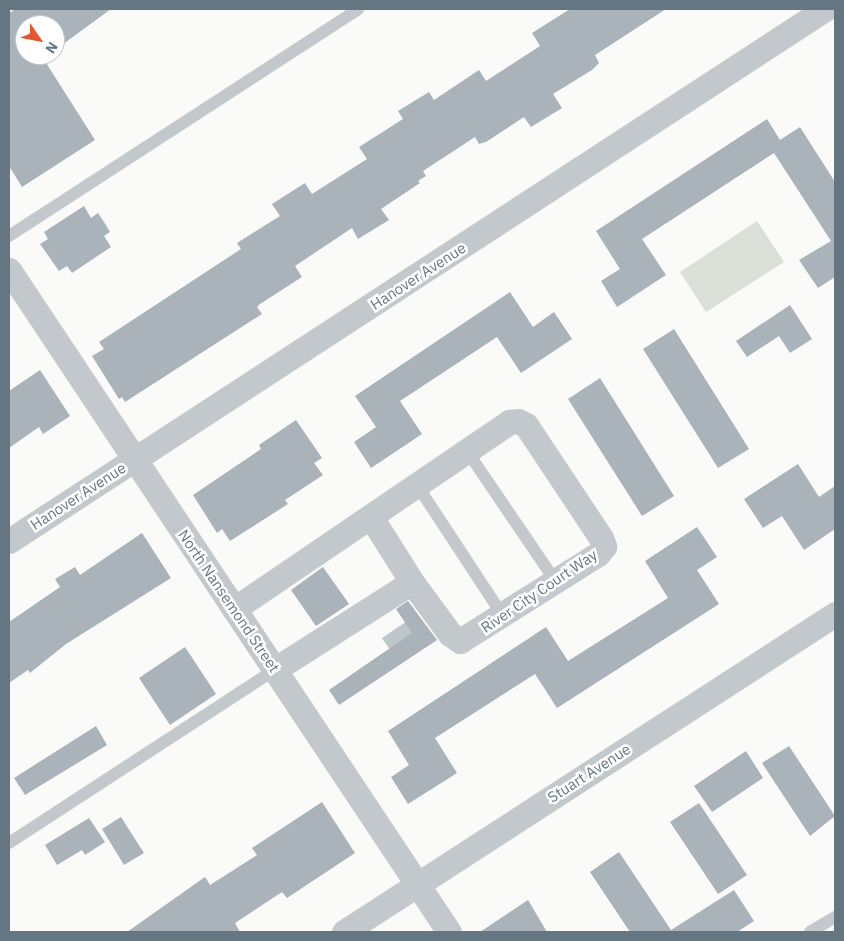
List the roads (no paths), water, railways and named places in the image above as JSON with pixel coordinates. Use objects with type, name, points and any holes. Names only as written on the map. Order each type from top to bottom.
[{"type":"street","name":"Hanover Avenue","points":[[9,541],[826,9]]},
{"type":"street","name":"North Nansemond Street","points":[[9,270],[449,932]]},
{"type":"street","name":"River City Court Way","points":[[234,609],[509,422],[518,421],[526,425],[604,546],[598,554],[556,582],[460,641],[450,634],[412,582]]},
{"type":"street","points":[[274,670],[412,582],[371,517]]},
{"type":"street","name":"Stuart Avenue","points":[[344,932],[835,614]]},
{"type":"lane","points":[[9,236],[358,9]]},
{"type":"lane","points":[[467,451],[556,582]]},
{"type":"lane","points":[[417,485],[503,616]]},
{"type":"lane","points":[[9,843],[274,670]]},
{"type":"lane","points":[[810,932],[835,917]]}]
